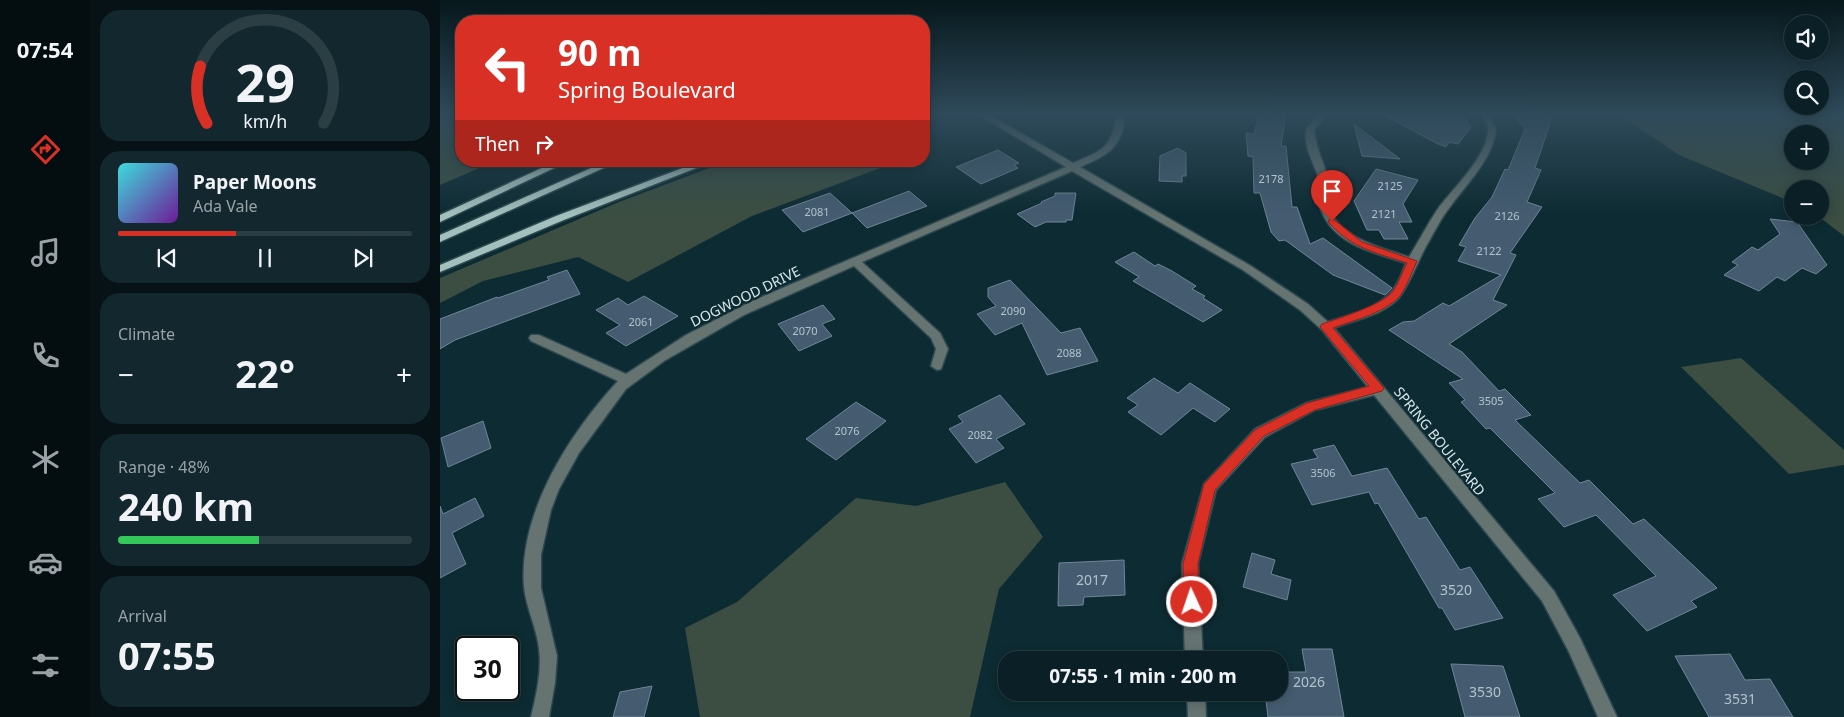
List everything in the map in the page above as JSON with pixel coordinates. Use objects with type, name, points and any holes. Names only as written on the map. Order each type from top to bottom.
[{"type":"main road","points":[[440,219],[552,167]]},
{"type":"main road","points":[[440,239],[602,167]]},
{"type":"main road","points":[[440,269],[560,218],[694,167]]},
{"type":"street","name":"SPRING BOULEVARD","points":[[1040,148],[1247,268],[1304,307],[1326,327],[1548,596],[1574,644],[1608,717]]},
{"type":"street","name":"DOGWOOD DRIVE","points":[[540,717],[543,705],[548,652],[532,582],[534,543],[546,502],[561,468],[584,433],[627,380],[714,324],[756,304],[1074,168],[1110,148]]},
{"type":"street","points":[[1312,148],[1324,180],[1325,209],[1332,221],[1359,244],[1412,261]]},
{"type":"street","points":[[1326,327],[1372,310],[1397,293],[1412,261],[1448,203],[1471,175],[1485,148]]},
{"type":"street","points":[[856,262],[936,336],[942,350],[937,366]]},
{"type":"street","points":[[535,338],[627,380]]},
{"type":"street","points":[[1194,651],[1190,564],[1209,488],[1260,433],[1311,406],[1378,388]]},
{"type":"street","points":[[1196,701],[1197,717]]},
{"type":"green space","points":[[440,148],[455,148],[455,167],[481,167],[440,185]]},
{"type":"green space","points":[[1669,148],[1784,148],[1784,170],[1829,170],[1829,148],[1844,148],[1844,236],[1829,224],[1829,180],[1784,180],[1784,199],[1679,155]]},
{"type":"green space","points":[[712,167],[883,167],[752,216],[628,282],[578,257],[483,281],[440,303],[440,278],[619,202]]},
{"type":"green space","points":[[1741,358],[1844,450],[1844,465],[1789,474],[1681,367]]},
{"type":"green space","points":[[1005,482],[1043,537],[999,589],[970,717],[700,717],[685,628],[737,602],[856,498],[916,506]]},
{"type":"building","points":[[1177,148],[1186,153],[1186,176],[1182,176],[1182,182],[1159,181],[1160,156]]},
{"type":"building","points":[[1247,148],[1286,148],[1292,207],[1297,207],[1310,244],[1323,238],[1392,288],[1385,295],[1333,275],[1285,240],[1279,241],[1271,232],[1260,193],[1254,193],[1253,157],[1248,156]]},
{"type":"building","points":[[1360,148],[1386,148],[1400,159],[1362,156]]},
{"type":"building","points":[[1517,148],[1542,148],[1535,168],[1541,170],[1527,202],[1542,207],[1510,253],[1516,255],[1493,300],[1507,305],[1449,344],[1462,352],[1499,391],[1505,389],[1531,415],[1515,420],[1580,483],[1589,480],[1633,524],[1644,519],[1717,588],[1691,601],[1697,607],[1647,631],[1613,595],[1656,576],[1596,515],[1564,527],[1538,499],[1555,493],[1490,428],[1486,429],[1461,402],[1465,400],[1449,383],[1463,379],[1389,330],[1403,322],[1414,321],[1443,303],[1449,306],[1501,275],[1458,261],[1466,247],[1459,245],[1475,218],[1492,197],[1505,169],[1508,170]]},
{"type":"building","points":[[998,150],[1019,163],[1014,165],[1018,168],[981,184],[956,167]]},
{"type":"building","points":[[1376,169],[1418,180],[1403,204],[1412,222],[1399,222],[1408,239],[1384,239],[1379,230],[1367,230],[1354,201]]},
{"type":"building","points":[[909,191],[927,206],[867,228],[852,213]]},
{"type":"building","points":[[830,193],[852,213],[803,232],[782,210]]},
{"type":"building","points":[[1055,193],[1076,193],[1072,220],[1066,220],[1066,222],[1046,222],[1035,227],[1017,214],[1055,196]]},
{"type":"building","points":[[1770,219],[1784,221],[1784,225],[1799,225],[1827,265],[1816,274],[1802,268],[1785,281],[1777,277],[1759,291],[1724,275],[1738,265],[1732,262],[1752,247],[1758,250],[1780,234]]},
{"type":"building","points":[[1134,252],[1155,266],[1158,264],[1196,286],[1192,289],[1205,296],[1203,298],[1222,310],[1203,322],[1133,281],[1139,277],[1115,262]]},
{"type":"building","points":[[567,270],[580,294],[455,340],[440,349],[440,319],[497,297],[549,280],[547,277]]},
{"type":"building","points":[[1010,280],[1061,333],[1080,328],[1098,361],[1047,375],[1022,323],[995,335],[977,314],[996,306],[988,297],[988,288]]},
{"type":"building","points":[[644,296],[678,316],[626,346],[606,333],[620,325],[596,310],[618,298],[628,305]]},
{"type":"building","points":[[823,305],[835,319],[822,324],[832,336],[799,351],[778,324]]},
{"type":"building","points":[[1154,378],[1178,393],[1190,383],[1230,409],[1215,422],[1193,408],[1161,435],[1128,412],[1138,405],[1127,398]]},
{"type":"building","points":[[1000,395],[1025,424],[996,439],[1004,448],[976,463],[949,429],[963,422],[958,416]]},
{"type":"building","points":[[856,402],[886,421],[836,460],[806,439]]},
{"type":"building","points":[[483,421],[491,448],[448,467],[441,438]]},
{"type":"building","points":[[1334,445],[1352,476],[1387,468],[1419,519],[1426,517],[1460,570],[1470,567],[1503,618],[1455,630],[1442,608],[1439,608],[1378,503],[1375,504],[1369,492],[1312,505],[1291,464],[1318,458],[1313,450]]},
{"type":"building","points":[[475,498],[484,516],[452,533],[466,564],[440,578],[440,506],[443,514]]},
{"type":"building","points":[[1252,553],[1275,560],[1271,574],[1291,580],[1287,600],[1243,587]]},
{"type":"building","points":[[1124,560],[1125,595],[1084,597],[1083,605],[1058,606],[1059,563]]},
{"type":"building","points":[[1302,649],[1332,649],[1344,717],[1268,717],[1266,701],[1288,701],[1288,672],[1306,672]]},
{"type":"building","points":[[1730,654],[1745,680],[1770,679],[1793,717],[1709,717],[1675,656]]},
{"type":"building","points":[[1451,664],[1503,666],[1520,717],[1465,717]]},
{"type":"building","points":[[652,686],[644,717],[613,717],[620,692]]},
{"type":"route","points":[[1192,602],[1190,564],[1209,488],[1260,433],[1311,406],[1378,388],[1326,327],[1372,310],[1392,298],[1397,293],[1412,261],[1359,244],[1332,221]]}]
